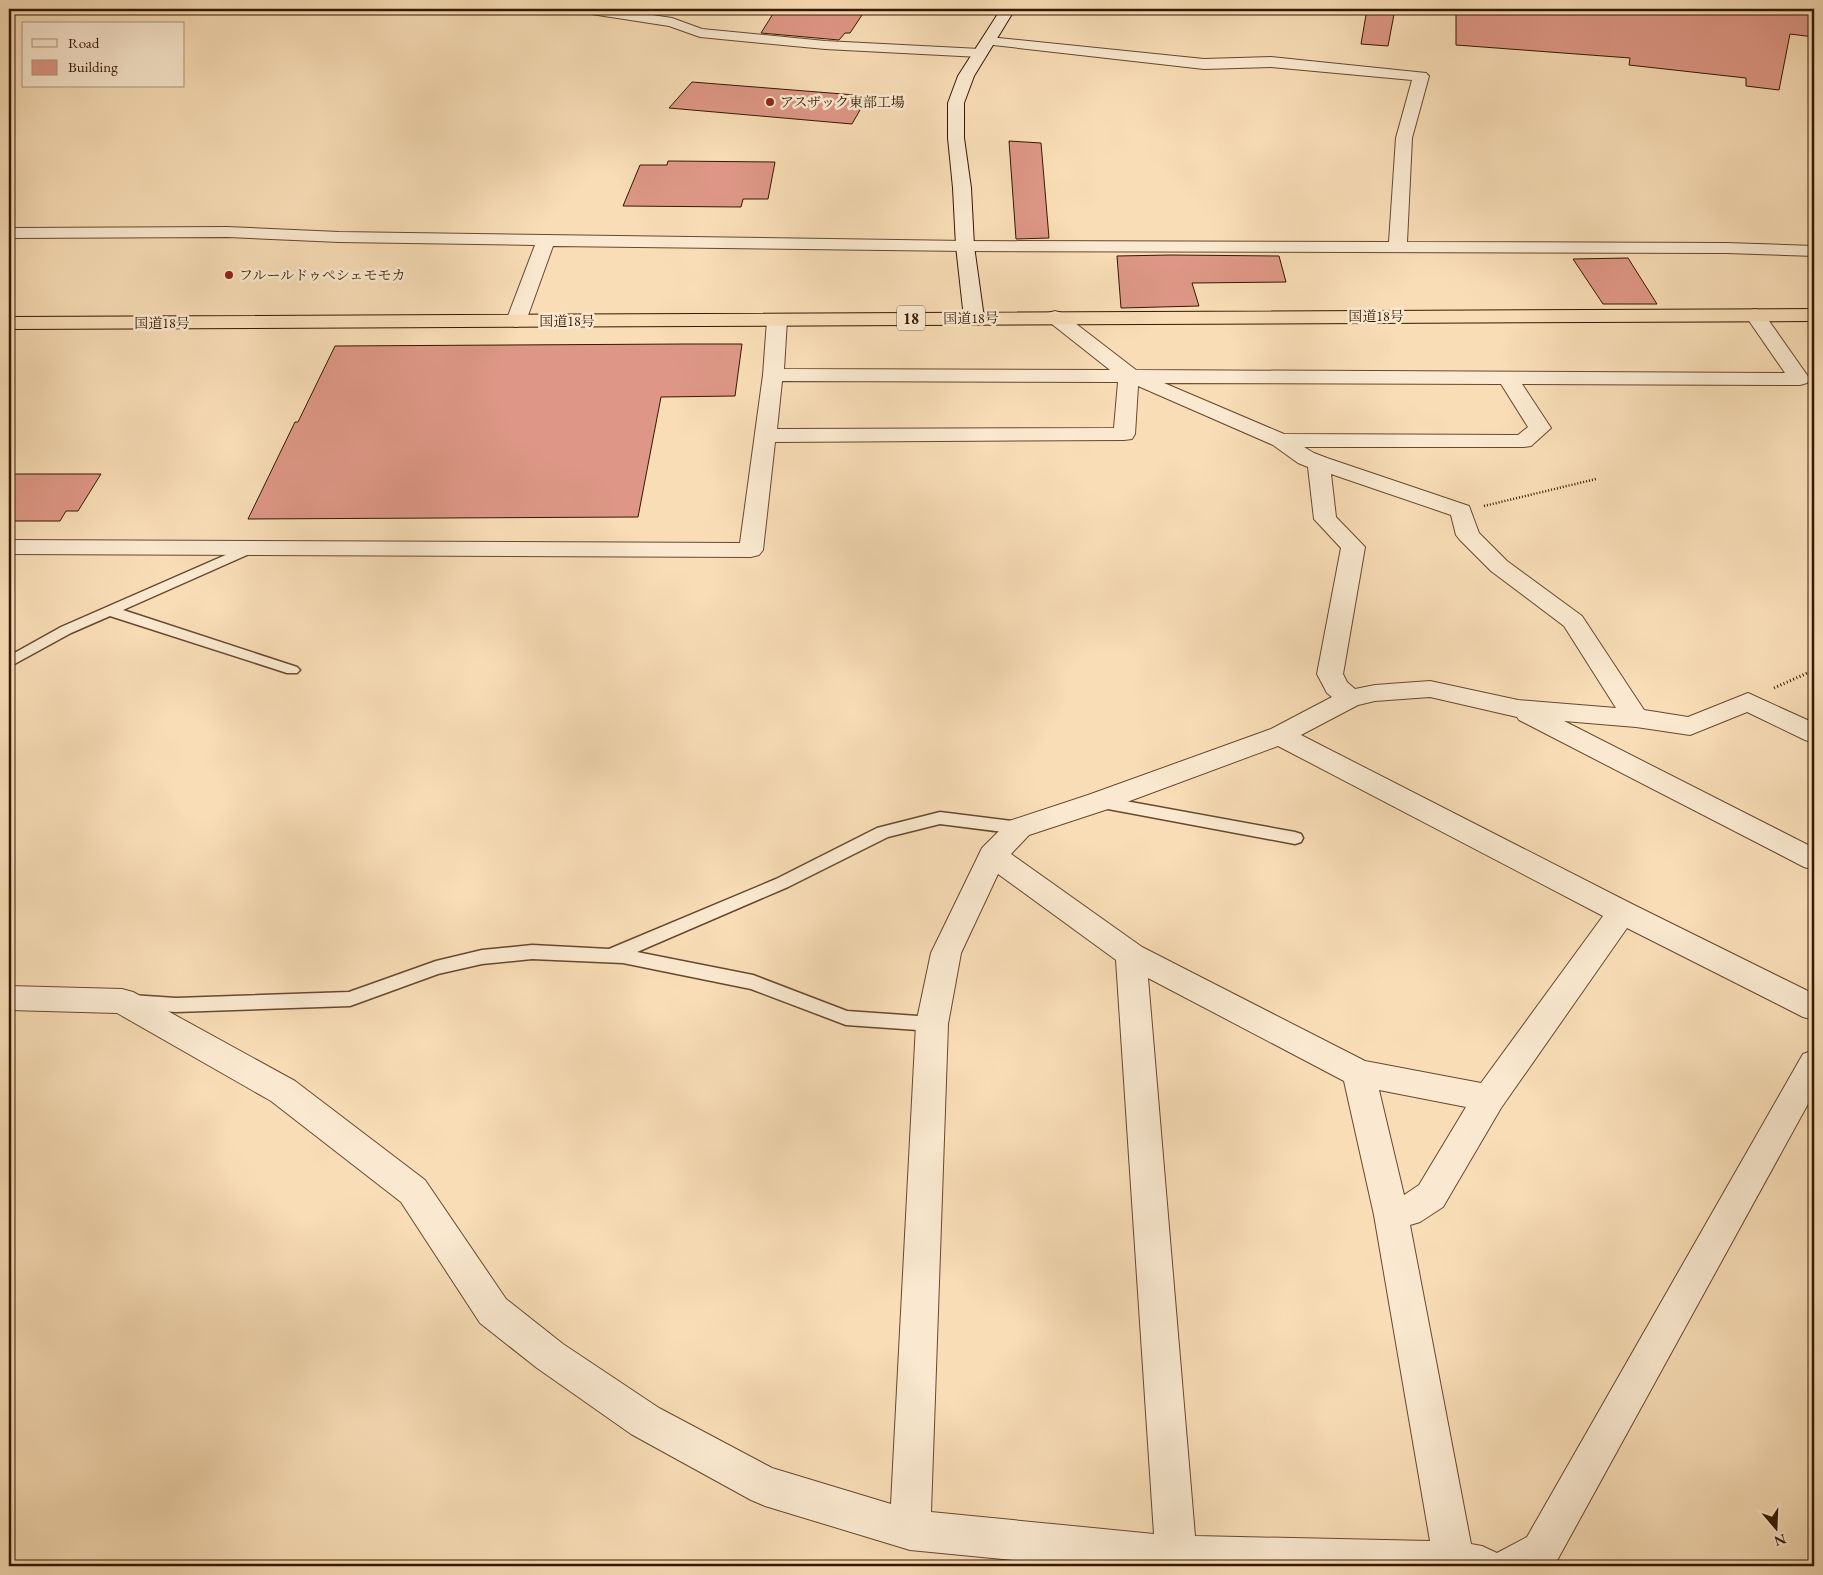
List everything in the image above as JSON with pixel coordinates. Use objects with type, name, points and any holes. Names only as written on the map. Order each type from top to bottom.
[{"type":"highway","name":"国道18号","points":[[9,323],[1814,315]]},
{"type":"street","points":[[586,9],[672,22],[700,33],[825,45],[985,47],[1204,64],[1271,62],[1421,76],[1404,138],[1398,248]]},
{"type":"street","points":[[974,318],[965,246],[962,188],[956,138],[956,103],[966,76],[1008,9]]},
{"type":"street","points":[[9,233],[227,232],[339,237],[965,246],[1726,248],[1814,251]]},
{"type":"street","points":[[516,321],[546,240]]},
{"type":"street","points":[[773,375],[1800,379],[1755,315]]},
{"type":"street","points":[[1055,317],[1129,375],[1281,440],[1306,458],[1461,512],[1468,534],[1493,560],[1573,621],[1636,718]]},
{"type":"street","points":[[9,547],[751,550],[773,375],[777,320]]},
{"type":"street","points":[[764,436],[1124,434],[1129,375]]},
{"type":"street","points":[[1281,440],[1523,441],[1540,428],[1507,377]]},
{"type":"street","points":[[1319,463],[1325,519],[1353,547],[1330,674],[1336,687],[1351,698]]},
{"type":"street","points":[[910,1530],[932,1024],[946,954],[992,855],[1019,828],[1098,802],[1280,735],[1351,698],[1375,693],[1430,689],[1518,710],[1636,718],[1690,726],[1748,702],[1814,734]]},
{"type":"street","points":[[1518,710],[1814,860]]},
{"type":"street","points":[[1280,735],[1622,912],[1814,1008]]},
{"type":"street","points":[[992,855],[1131,955],[1359,1073],[1489,1098]]},
{"type":"street","points":[[1391,1215],[1408,1211],[1431,1196],[1489,1098],[1622,912]]},
{"type":"street","points":[[1131,955],[1177,1561]]},
{"type":"street","points":[[9,998],[122,1001],[283,1091],[413,1191],[493,1311],[550,1356],[646,1421],[765,1486],[910,1530],[1177,1561],[1463,1565],[1391,1215],[1359,1073]]},
{"type":"street","points":[[1512,1566],[1541,1551],[1814,1062]]},
{"type":"lane","points":[[9,662],[66,630],[253,547]]},
{"type":"lane","points":[[110,610],[292,670]]},
{"type":"lane","points":[[1098,802],[1295,838]]},
{"type":"lane","points":[[611,955],[782,884],[883,832],[940,818],[1019,828]]},
{"type":"lane","points":[[122,1001],[176,1005],[350,999],[436,968],[482,957],[532,952],[623,956],[753,982],[846,1018],[932,1024]]},
{"type":"path","points":[[1461,512],[1596,479]]},
{"type":"path","points":[[1748,702],[1804,673],[1814,670]]},
{"type":"building","points":[[776,9],[866,9],[850,33],[845,33],[839,40],[761,33]]},
{"type":"building","points":[[1367,9],[1395,9],[1388,46],[1361,44]]},
{"type":"building","points":[[1456,9],[1814,9],[1814,37],[1790,34],[1779,90],[1746,86],[1746,78],[1629,65],[1630,58],[1456,45]]},
{"type":"building","name":"アスザック東部工場","points":[[692,82],[868,96],[852,124],[669,108]]},
{"type":"building","points":[[1009,141],[1041,143],[1049,238],[1016,239]]},
{"type":"building","points":[[668,161],[775,162],[768,199],[743,199],[741,207],[623,206],[640,165],[667,165]]},
{"type":"building","points":[[1117,256],[1279,256],[1286,282],[1192,283],[1199,306],[1121,308]]},
{"type":"building","points":[[1628,258],[1657,304],[1603,304],[1573,259]]},
{"type":"building","points":[[742,344],[735,396],[661,397],[638,517],[248,519],[295,422],[298,422],[335,346]]},
{"type":"building","points":[[9,474],[101,474],[78,511],[66,511],[60,521],[9,521]]},
{"type":"place","name":"アスザック東部工場","points":[[770,102]]},
{"type":"place","name":"フルールドゥぺシェモモカ","points":[[229,275]]}]
